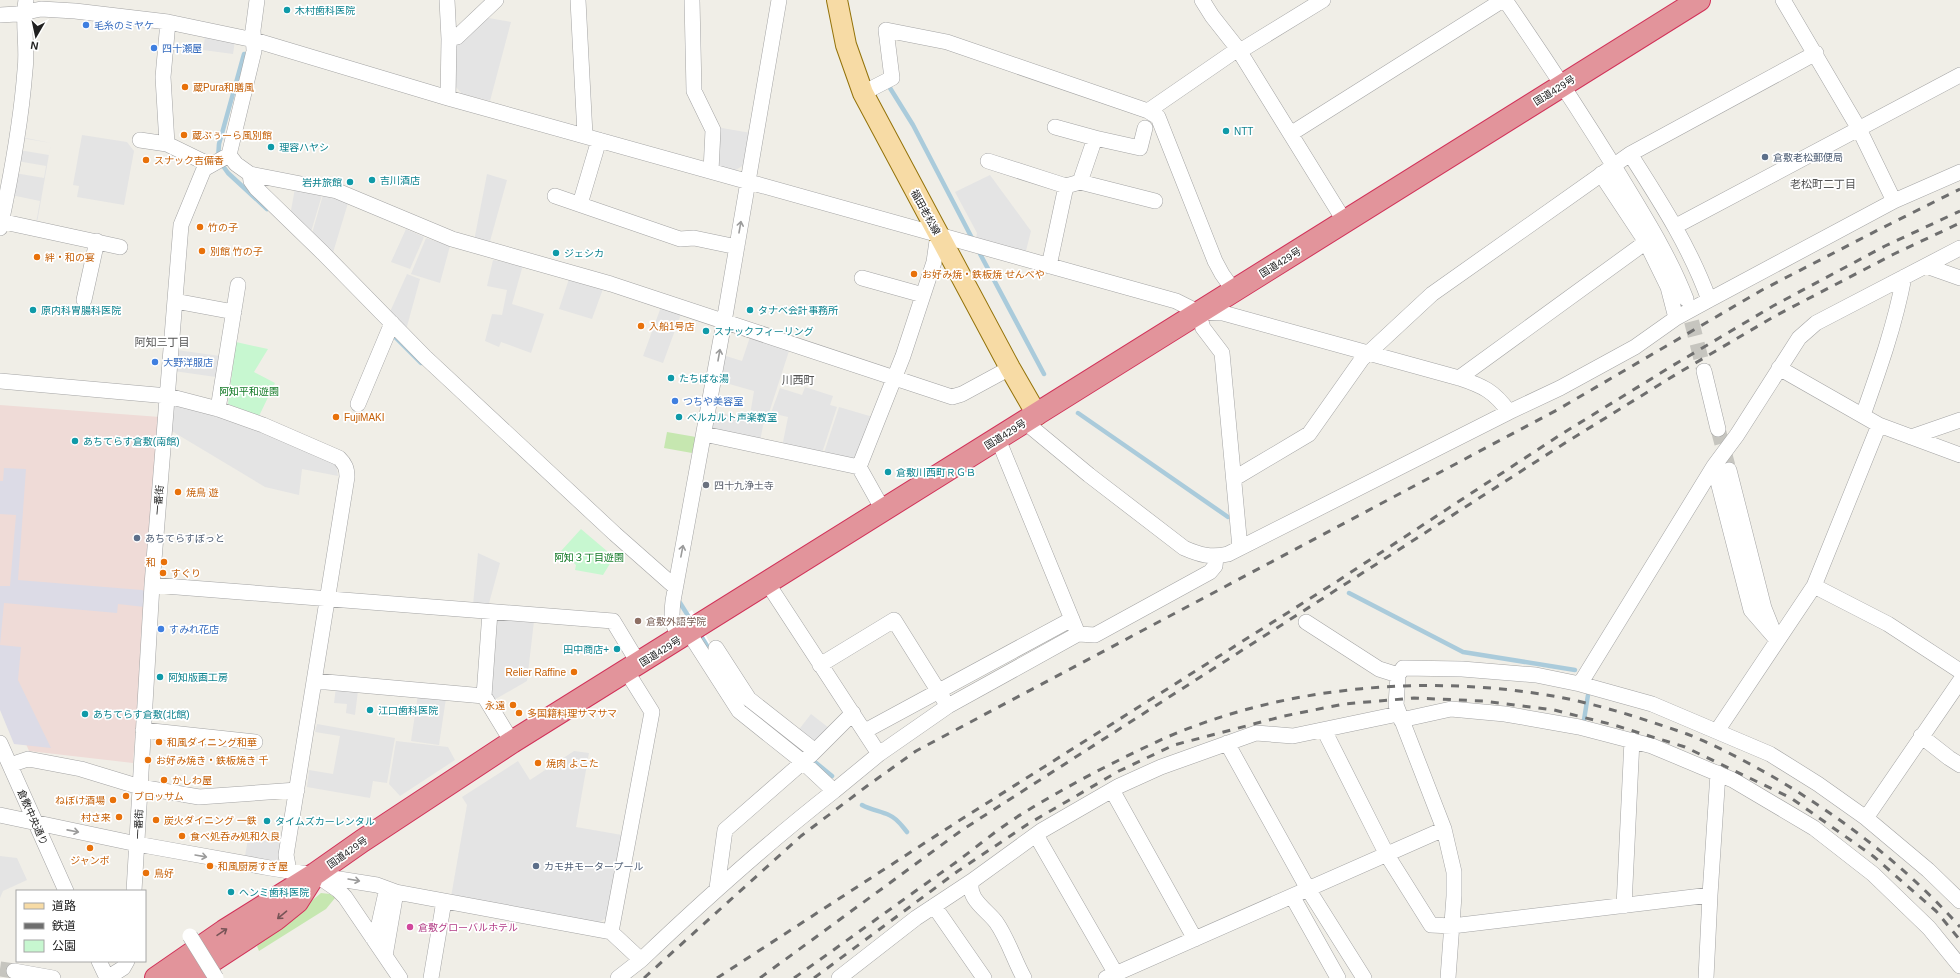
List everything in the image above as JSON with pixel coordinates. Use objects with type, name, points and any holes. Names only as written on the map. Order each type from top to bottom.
[{"type":"highway","name":"国道429号","points":[[156,978],[224,931],[315,874],[512,742],[768,584],[1198,312],[1345,222],[1699,0]]},
{"type":"highway","name":"国道429号","points":[[186,978],[276,920],[297,902],[315,874]]},
{"type":"main road","name":"福田老松線","points":[[837,0],[846,45],[863,93],[1010,368],[1031,418]]},
{"type":"street","points":[[220,160],[254,51],[253,30],[258,0]]},
{"type":"street","points":[[447,0],[449,39],[448,98]]},
{"type":"street","points":[[449,39],[457,37],[496,0]]},
{"type":"street","points":[[578,0],[592,137],[580,204]]},
{"type":"street","points":[[692,0],[694,91],[713,130],[711,171]]},
{"type":"street","points":[[779,0],[749,181],[674,593],[671,621],[673,628],[691,632],[739,711],[809,757]]},
{"type":"street","points":[[1202,0],[1212,16],[1239,50],[1292,133],[1345,222]]},
{"type":"street","points":[[1148,111],[1239,50],[1323,0]]},
{"type":"street","points":[[1292,133],[1504,0],[1563,85],[1646,242],[1668,287],[1676,318]]},
{"type":"street","points":[[1783,0],[1816,53],[1859,129],[1894,201]]},
{"type":"street","points":[[0,15],[25,6],[41,9],[74,11],[168,22],[254,40],[448,98],[1176,301],[1198,312],[1223,313],[1459,378],[1484,387],[1498,397],[1509,412]]},
{"type":"street","points":[[25,6],[26,69],[1,223],[120,247]]},
{"type":"street","points":[[167,144],[163,77],[168,22]]},
{"type":"street","points":[[863,93],[892,78],[886,30],[947,42],[1148,111],[1158,117],[1214,261],[1234,291]]},
{"type":"street","points":[[1235,478],[1309,434],[1362,359],[1432,294],[1630,154],[1816,53]]},
{"type":"street","points":[[1676,226],[1960,75]]},
{"type":"street","points":[[1055,127],[1140,148],[1145,128]]},
{"type":"street","points":[[1049,266],[1073,184],[1095,138]]},
{"type":"street","points":[[140,140],[167,144],[236,164],[250,174],[337,191],[452,239],[611,284],[952,397],[962,394],[1010,368]]},
{"type":"street","points":[[1630,154],[1676,226],[1699,270],[1709,300]]},
{"type":"street","name":"一番街","points":[[134,890],[152,585],[181,226],[204,169],[220,160]]},
{"type":"street","points":[[988,162],[1073,184],[1155,201]]},
{"type":"street","points":[[1607,170],[1661,243],[1686,299]]},
{"type":"street","points":[[1031,418],[1089,475],[1184,548],[1199,555],[1216,557],[1228,554],[1509,412],[1560,388],[1635,346],[1676,318],[1709,300],[1894,201],[1960,172]]},
{"type":"street","points":[[250,174],[251,181],[256,188],[323,253],[390,328],[436,368],[533,464],[615,534],[674,593]]},
{"type":"street","points":[[556,196],[680,239],[694,238],[737,247]]},
{"type":"street","points":[[859,467],[894,379],[923,295],[934,262],[938,234]]},
{"type":"street","points":[[84,300],[97,242]]},
{"type":"street","points":[[1459,378],[1646,242]]},
{"type":"street","points":[[1580,684],[1714,466],[1737,434],[1799,338],[1816,323],[1960,248]]},
{"type":"street","points":[[1926,266],[1960,278]]},
{"type":"street","points":[[862,278],[923,295]]},
{"type":"street","points":[[1863,415],[1886,352],[1904,278]]},
{"type":"street","points":[[218,409],[238,284]]},
{"type":"street","points":[[175,300],[234,312]]},
{"type":"street","points":[[1198,312],[1203,328],[1222,353],[1235,478],[1240,548]]},
{"type":"street","points":[[358,404],[390,328]]},
{"type":"street","points":[[1779,368],[1879,425],[1960,455]]},
{"type":"street","points":[[1704,371],[1718,429]]},
{"type":"street","points":[[0,381],[168,396],[218,409],[270,428],[339,458],[344,464],[347,477],[286,855],[289,871]]},
{"type":"street","points":[[1912,437],[1960,420]]},
{"type":"street","points":[[1717,731],[1814,586],[1879,425]]},
{"type":"street","points":[[704,434],[859,467],[884,510]]},
{"type":"street","points":[[998,439],[1078,634]]},
{"type":"street","points":[[1714,466],[1751,610],[1777,640]]},
{"type":"street","points":[[1729,470],[1764,608],[1777,640]]},
{"type":"street","points":[[618,978],[641,960],[716,888],[783,831],[879,754],[948,706],[1078,634],[1095,635],[1210,572],[1215,566],[1216,557]]},
{"type":"street","points":[[768,584],[879,754]]},
{"type":"street","points":[[152,585],[613,621],[652,712],[611,932]]},
{"type":"street","points":[[1814,586],[1888,624],[1960,671]]},
{"type":"street","points":[[490,612],[484,696],[512,742]]},
{"type":"street","points":[[865,731],[1072,619]]},
{"type":"street","points":[[820,665],[894,620],[948,706]]},
{"type":"street","points":[[1306,622],[1379,670],[1398,675]]},
{"type":"street","points":[[716,648],[749,699],[809,757],[834,791]]},
{"type":"street","points":[[1448,978],[1454,872],[1444,829],[1396,705],[1398,675],[1403,668],[1462,668],[1536,676],[1580,684],[1652,704],[1717,731],[1770,754],[1818,784],[1866,818],[1928,870],[1960,901]]},
{"type":"street","points":[[315,681],[484,696]]},
{"type":"street","points":[[1866,818],[1960,681]]},
{"type":"street","points":[[839,978],[934,906],[1036,835],[1112,790],[1161,767],[1256,733],[1293,736],[1374,719],[1400,717],[1451,709],[1505,714],[1584,728],[1632,740],[1652,746],[1733,780],[1814,828],[1873,874],[1929,928],[1960,966]]},
{"type":"street","points":[[1360,712],[1374,719]]},
{"type":"street","points":[[716,888],[725,830],[809,757],[853,714]]},
{"type":"street","points":[[143,730],[255,742]]},
{"type":"street","points":[[1324,730],[1387,855],[1431,925],[1452,926],[1710,895]]},
{"type":"street","points":[[1921,736],[1960,765]]},
{"type":"street","points":[[1624,906],[1632,740]]},
{"type":"street","name":"倉敷中央通り","points":[[0,743],[66,890]]},
{"type":"street","points":[[1227,743],[1308,889],[1364,978]]},
{"type":"street","points":[[10,765],[28,759],[81,768],[140,787],[199,798],[297,790]]},
{"type":"street","points":[[1706,978],[1718,773]]},
{"type":"street","points":[[1112,790],[1195,939]]},
{"type":"street","points":[[0,816],[137,844],[377,885],[391,891],[611,932],[641,960]]},
{"type":"street","points":[[1036,835],[1111,976],[1444,829]]},
{"type":"street","points":[[315,874],[338,890],[355,912],[400,978]]},
{"type":"street","points":[[972,881],[970,887],[974,897],[996,922],[1024,978]]},
{"type":"street","points":[[372,937],[379,924],[391,891]]},
{"type":"street","points":[[385,956],[391,891]]},
{"type":"street","points":[[1292,896],[1338,978]]},
{"type":"street","points":[[431,978],[444,901]]},
{"type":"street","points":[[934,906],[984,978]]},
{"type":"street","points":[[190,936],[216,978]]},
{"type":"street","points":[[99,962],[107,978],[123,968],[126,962]]},
{"type":"street","points":[[14,971],[53,978]]},
{"type":"shaded area","points":[[483,17],[511,22],[490,101],[462,94],[456,87],[453,44]]},
{"type":"shaded area","points":[[205,37],[235,41],[233,54],[203,50]]},
{"type":"shaded area","points":[[716,127],[751,133],[745,164],[736,170],[716,166]]},
{"type":"shaded area","points":[[82,135],[127,142],[134,151],[124,205],[77,197],[79,186],[73,185]]},
{"type":"shaded area","points":[[21,137],[51,143],[21,138],[19,150],[49,155],[37,223],[40,201],[11,195],[7,217],[32,222],[6,218]],"holes":[[[17,161],[46,166],[44,178],[15,173]]]},
{"type":"shaded area","points":[[487,174],[507,180],[489,245],[474,241]]},
{"type":"shaded area","points":[[990,175],[1031,231],[1026,251],[976,238],[977,233],[955,192]]},
{"type":"shaded area","points":[[295,188],[322,195],[310,235],[290,216]]},
{"type":"shaded area","points":[[323,195],[348,203],[332,256],[311,237]]},
{"type":"shaded area","points":[[406,229],[424,237],[410,269],[391,262]]},
{"type":"shaded area","points":[[426,238],[450,246],[440,283],[411,274]]},
{"type":"shaded area","points":[[493,260],[523,265],[512,304],[544,314],[531,353],[501,342],[499,347],[485,341],[492,314],[502,315],[507,290],[487,286]]},
{"type":"shaded area","points":[[407,274],[420,279],[406,330],[389,314]]},
{"type":"shaded area","points":[[569,279],[603,289],[592,319],[559,309]]},
{"type":"shaded area","points":[[661,307],[681,314],[663,363],[643,356]]},
{"type":"shaded area","points":[[750,337],[789,351],[767,419],[750,415],[754,391],[719,381],[723,355],[742,361]]},
{"type":"shaded area","points":[[177,350],[220,356],[216,377],[174,371]]},
{"type":"shaded area","points":[[805,387],[833,396],[830,405],[837,407],[821,456],[782,447],[788,417],[771,413],[780,388],[802,395]]},
{"type":"shaded area","points":[[179,403],[260,430],[336,463],[338,476],[302,469],[299,495],[265,487],[170,430],[172,407]]},
{"type":"shaded area","points":[[0,405],[160,417],[133,763],[29,751],[0,682]]},
{"type":"shaded area","points":[[839,407],[873,417],[859,457],[850,462],[823,456]]},
{"type":"shaded area","points":[[714,412],[764,421],[760,441],[710,431]]},
{"type":"shaded area","points":[[4,468],[26,469],[18,580],[142,590],[146,592],[145,607],[118,604],[117,613],[4,603],[0,645],[0,586],[10,586],[16,515],[0,514],[0,481],[3,481]]},
{"type":"shaded area","points":[[478,553],[500,563],[488,607],[473,605]]},
{"type":"shaded area","points":[[495,617],[534,621],[527,681],[494,700],[487,688]]},
{"type":"shaded area","points":[[0,645],[21,647],[18,680],[51,748],[14,744],[0,710]]},
{"type":"shaded area","points":[[336,687],[358,691],[355,715],[346,713],[347,704],[334,703]]},
{"type":"shaded area","points":[[418,694],[446,698],[439,745],[411,741]]},
{"type":"shaded area","points":[[811,714],[829,728],[813,745],[797,732]]},
{"type":"shaded area","points":[[317,724],[395,738],[387,783],[373,781],[370,798],[307,787],[309,770],[333,774],[340,736],[315,732]]},
{"type":"shaded area","points":[[396,741],[448,747],[455,760],[400,796],[389,784]]},
{"type":"shaded area","name":"カモ井モータープール","points":[[574,751],[589,753],[576,827],[622,835],[607,917],[599,923],[451,897],[467,805],[462,797],[518,761],[530,780]]},
{"type":"shaded area","points":[[249,833],[282,839],[278,862],[245,856]]},
{"type":"shaded area","points":[[0,856],[17,858],[27,880],[3,891],[0,898]]},
{"type":"green space","name":"阿知平和遊園","points":[[236,342],[268,349],[254,372],[275,383],[259,416],[228,404]]},
{"type":"green space","points":[[667,432],[696,437],[692,453],[664,448]]},
{"type":"green space","name":"阿知３丁目遊園","points":[[581,529],[614,557],[603,575],[575,570],[576,565],[561,551]]},
{"type":"green space","points":[[321,893],[330,894],[335,898],[326,909],[259,951],[257,946]]},
{"type":"pier","points":[[692,610],[712,647],[705,652],[684,616]]},
{"type":"waterway","points":[[244,54],[219,144],[218,159],[228,173],[267,209]]},
{"type":"waterway","points":[[890,88],[913,125],[974,242]]},
{"type":"waterway","points":[[978,250],[1044,374]]},
{"type":"waterway","points":[[391,333],[421,363]]},
{"type":"waterway","points":[[1078,413],[1228,517]]},
{"type":"waterway","points":[[1349,593],[1463,652],[1575,670]]},
{"type":"waterway","points":[[677,598],[692,622]]},
{"type":"waterway","points":[[698,631],[712,654]]},
{"type":"waterway","points":[[1583,726],[1588,695]]},
{"type":"waterway","points":[[740,702],[790,742]]},
{"type":"waterway","points":[[810,758],[832,776]]},
{"type":"waterway","points":[[862,805],[892,816],[907,832]]},
{"type":"tunnel","points":[[1686,299],[1704,371]]},
{"type":"tunnel","points":[[1718,429],[1729,470]]},
{"type":"tunnel","points":[[0,969],[14,971]]},
{"type":"railway","points":[[644,978],[801,836],[916,751],[1557,410],[1762,290],[1960,189]]},
{"type":"railway","points":[[717,978],[957,822],[1333,584],[1560,435],[1773,306],[1885,246],[1960,211]]},
{"type":"railway","points":[[760,978],[962,830],[1565,443],[1675,375],[1775,316],[1894,254],[1960,223]]},
{"type":"railway","points":[[794,978],[1016,818],[1076,783],[1147,746],[1211,720],[1258,706],[1307,696],[1356,689],[1406,686],[1456,686],[1505,689],[1553,696],[1621,712],[1697,738],[1770,775],[1822,807],[1895,863],[1960,927]]},
{"type":"railway","points":[[814,978],[958,871],[1028,824],[1119,771],[1174,745],[1284,716],[1344,704],[1414,698],[1483,701],[1554,710],[1614,725],[1685,747],[1791,798],[1873,856],[1936,911],[1960,940]]},
{"type":"place","name":"木村歯科医院","points":[[287,10]]},
{"type":"place","name":"毛糸のミヤケ","points":[[86,25]]},
{"type":"place","name":"四十瀬屋","points":[[154,48]]},
{"type":"place","name":"蔵Pura和膳風","points":[[185,87]]},
{"type":"place","name":"NTT","points":[[1226,131]]},
{"type":"place","name":"蔵ぷぅーら風別館","points":[[184,135]]},
{"type":"place","name":"理容ハヤシ","points":[[271,147]]},
{"type":"place","name":"倉敷老松郵便局","points":[[1765,157]]},
{"type":"place","name":"スナック吉備香","points":[[146,160]]},
{"type":"place","name":"吉川酒店","points":[[372,180]]},
{"type":"place","name":"岩井旅館","points":[[350,182]]},
{"type":"place","name":"竹の子","points":[[200,227]]},
{"type":"place","name":"別館 竹の子","points":[[202,251]]},
{"type":"place","name":"ジェシカ","points":[[556,253]]},
{"type":"place","name":"絆・和の宴","points":[[37,257]]},
{"type":"place","name":"お好み焼・鉄板焼 せんべや","points":[[914,274]]},
{"type":"place","name":"原内科胃腸科医院","points":[[33,310]]},
{"type":"place","name":"タナベ会計事務所","points":[[750,310]]},
{"type":"place","name":"入船1号店","points":[[641,326]]},
{"type":"place","name":"スナックフィーリング","points":[[706,331]]},
{"type":"place","name":"大野洋服店","points":[[155,362]]},
{"type":"place","name":"たちばな湯","points":[[671,378]]},
{"type":"place","name":"つちや美容室","points":[[675,401]]},
{"type":"place","name":"FujiMAKI","points":[[336,417]]},
{"type":"place","name":"ベルカルト声楽教室","points":[[679,417]]},
{"type":"place","name":"あちてらす倉敷(南館)","points":[[75,441]]},
{"type":"place","name":"倉敷川西町ＲＧＢ","points":[[888,472]]},
{"type":"place","name":"四十九浄土寺","points":[[706,485]]},
{"type":"place","name":"焼鳥 遊","points":[[178,492]]},
{"type":"place","name":"あちてらすぽっと","points":[[137,538]]},
{"type":"place","name":"和","points":[[164,562]]},
{"type":"place","name":"すぐり","points":[[163,573]]},
{"type":"place","name":"倉敷外語学院","points":[[638,621]]},
{"type":"place","name":"すみれ花店","points":[[161,629]]},
{"type":"place","name":"田中商店+","points":[[617,649]]},
{"type":"place","name":"Relier Raffine","points":[[574,672]]},
{"type":"place","name":"阿知版画工房","points":[[160,677]]},
{"type":"place","name":"永遠","points":[[513,705]]},
{"type":"place","name":"江口歯科医院","points":[[370,710]]},
{"type":"place","name":"多国籍料理サマサマ","points":[[519,713]]},
{"type":"place","name":"あちてらす倉敷(北館)","points":[[85,714]]},
{"type":"place","name":"和風ダイニング和華","points":[[159,742]]},
{"type":"place","name":"お好み焼き・鉄板焼き 千","points":[[148,760]]},
{"type":"place","name":"焼肉 よこた","points":[[538,763]]},
{"type":"place","name":"かしわ屋","points":[[164,780]]},
{"type":"place","name":"ブロッサム","points":[[126,796]]},
{"type":"place","name":"ねぼけ酒場","points":[[113,800]]},
{"type":"place","name":"村さ来","points":[[119,817]]},
{"type":"place","name":"炭火ダイニング 一鉄","points":[[156,820]]},
{"type":"place","name":"タイムズカーレンタル","points":[[267,821]]},
{"type":"place","name":"食べ処呑み処和久良","points":[[182,836]]},
{"type":"place","name":"ジャンボ","points":[[90,848]]},
{"type":"place","name":"和風厨房すぎ屋","points":[[210,866]]},
{"type":"place","name":"カモ井モータープール","points":[[536,866]]},
{"type":"place","name":"鳥好","points":[[146,873]]},
{"type":"place","name":"ヘンミ歯科医院","points":[[231,892]]},
{"type":"place","name":"倉敷グローバルホテル","points":[[410,927]]},
{"type":"district","name":"老松町二丁目","points":[[1823,184]]},
{"type":"district","name":"阿知三丁目","points":[[162,342]]},
{"type":"district","name":"川西町","points":[[798,380]]}]
